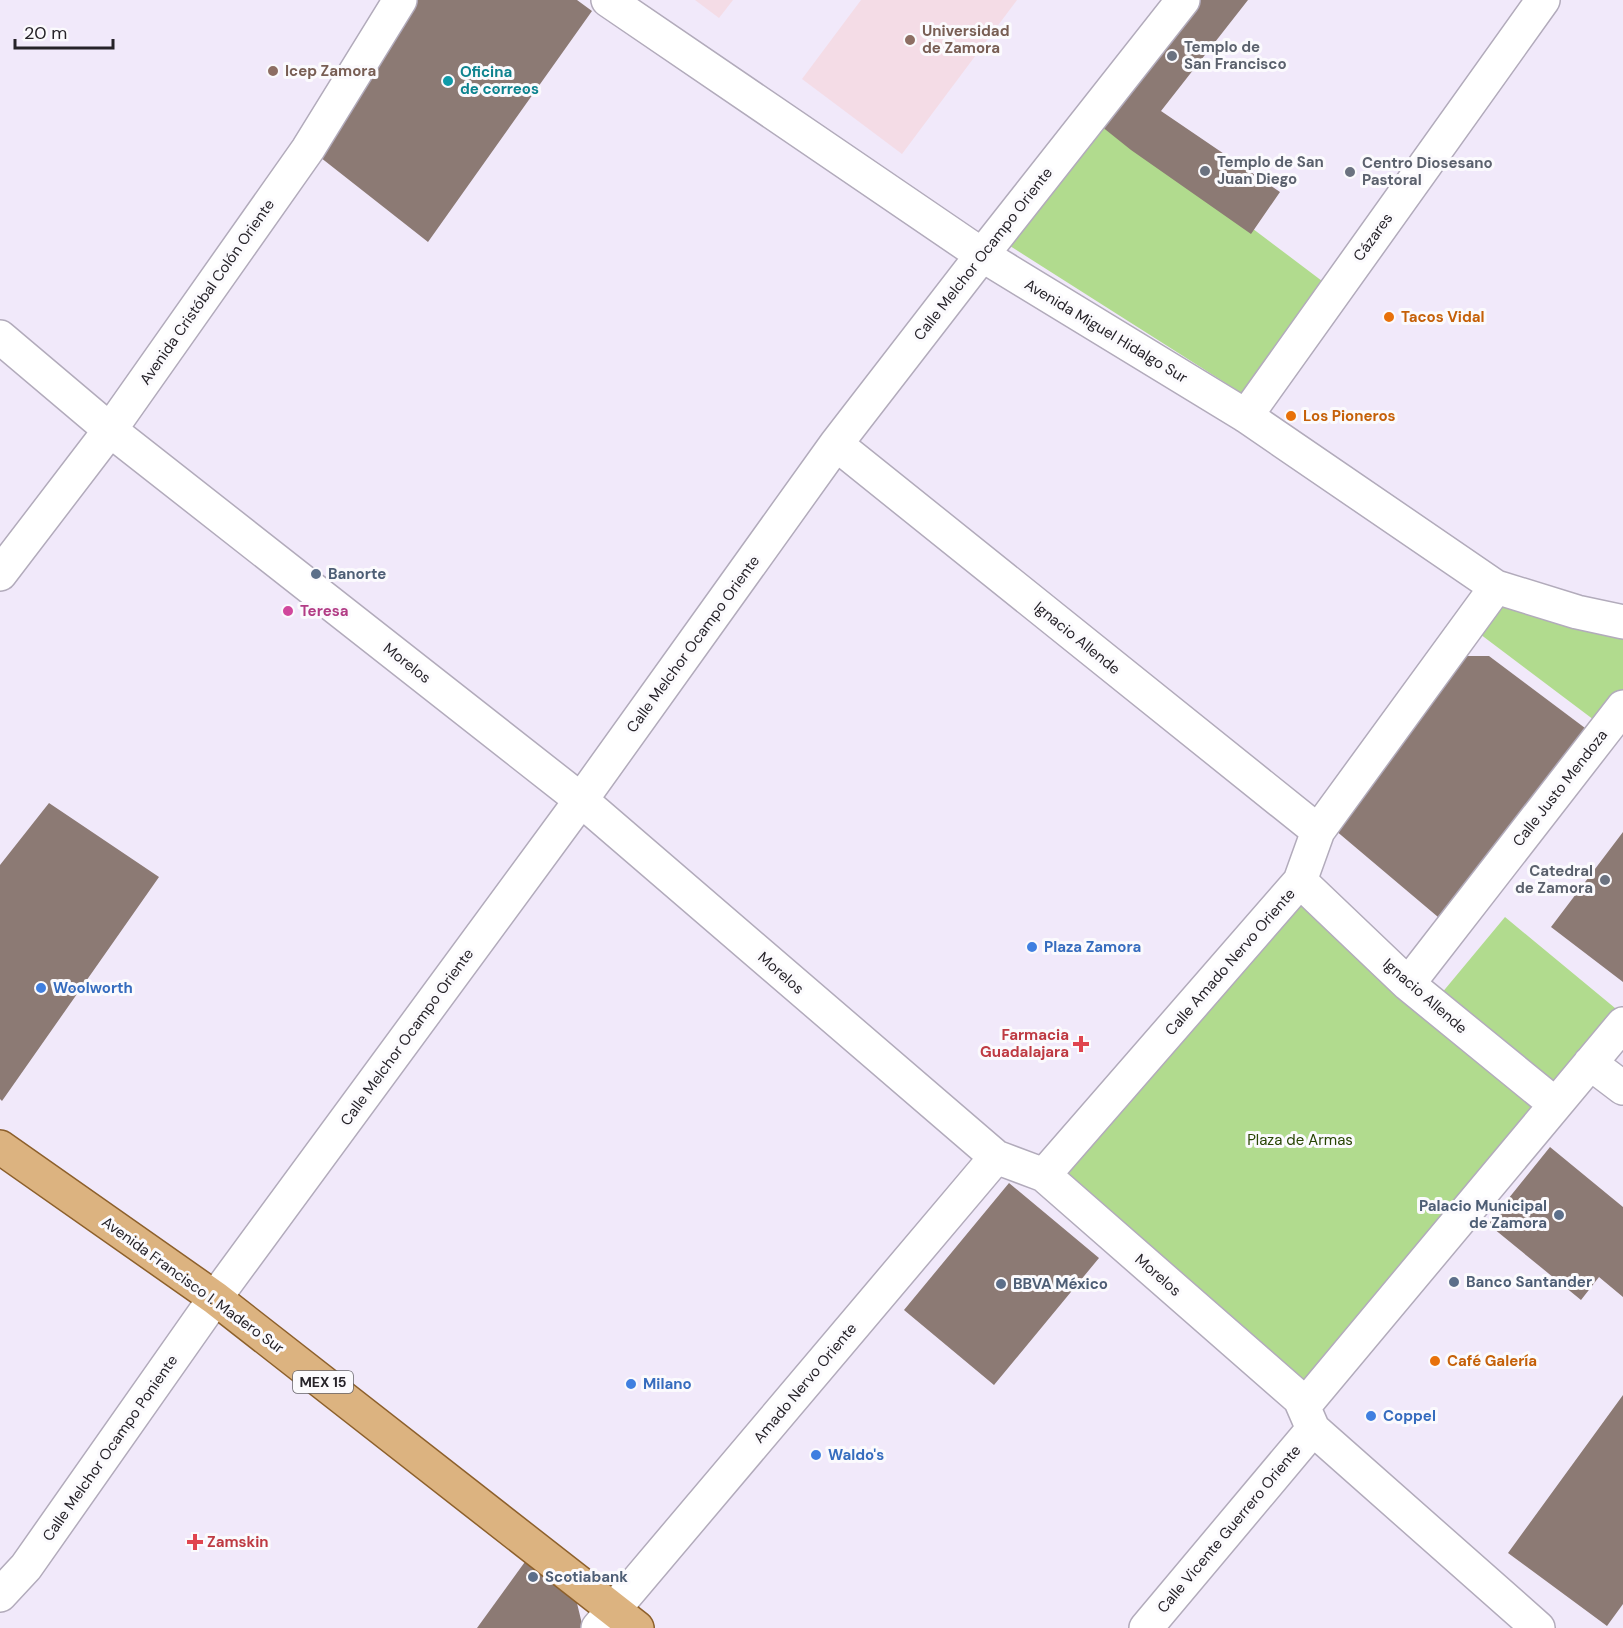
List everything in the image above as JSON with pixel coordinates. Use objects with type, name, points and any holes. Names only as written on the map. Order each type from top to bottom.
[{"type":"main road","name":"Avenida Francisco I. Madero Sur","points":[[0,1147],[215,1298],[616,1621]]},
{"type":"street","name":"Avenida Cristóbal Colón Oriente","points":[[0,574],[110,430],[308,149],[400,0]]},
{"type":"street","name":"Avenida Miguel Hidalgo Sur","points":[[608,0],[981,255],[1246,416],[1496,587],[1577,612],[1620,617]]},
{"type":"street","name":"Calle Melchor Ocampo Oriente","points":[[215,1298],[580,800],[836,444],[981,255],[1183,0]]},
{"type":"street","name":"Cázares","points":[[1246,416],[1543,0]]},
{"type":"street","name":"Morelos","points":[[0,337],[110,430],[580,800],[996,1157],[1044,1175],[1300,1399],[1308,1417],[1538,1628]]},
{"type":"street","name":"Ignacio Allende","points":[[836,444],[1318,831]]},
{"type":"street","name":"Calle Amado Nervo Oriente","points":[[1044,1175],[1300,881],[1318,831],[1496,587]]},
{"type":"street","name":"Calle Justo Mendoza","points":[[1408,984],[1623,707]]},
{"type":"street","name":"Ignacio Allende","points":[[1300,881],[1408,984],[1555,1104]]},
{"type":"street","name":"Calle Vicente Guerrero Oriente","points":[[1146,1628],[1308,1417],[1555,1104],[1623,1024]]},
{"type":"street","points":[[1590,1063],[1623,1088]]},
{"type":"street","name":"Amado Nervo Oriente","points":[[616,1621],[996,1157]]},
{"type":"street","name":"Calle Melchor Ocampo Poniente","points":[[0,1595],[26,1567],[215,1298]]},
{"type":"shaded area","points":[[695,0],[733,0],[719,18]]},
{"type":"shaded area","name":"Universidad de Zamora","points":[[861,0],[1017,0],[902,154],[802,79]]},
{"type":"green space","points":[[1105,117],[1326,284],[1246,396],[1010,246]]},
{"type":"green space","points":[[1496,587],[1623,622],[1623,707],[1606,729],[1468,625]]},
{"type":"green space","name":"Plaza de Armas","points":[[1300,881],[1436,1000],[1505,917],[1621,1013],[1555,1104],[1300,1399],[1044,1175]]},
{"type":"building","name":"Oficina de correos","points":[[403,0],[577,0],[592,11],[428,242],[311,150]]},
{"type":"building","points":[[1184,0],[1248,0],[1161,111],[1280,192],[1251,234],[1131,150],[1091,118]]},
{"type":"building","points":[[1464,656],[1489,656],[1585,728],[1438,917],[1335,830]]},
{"type":"building","name":"Woolworth","points":[[49,803],[159,877],[2,1101],[0,1099],[0,865]]},
{"type":"building","name":"Catedral de Zamora","points":[[1623,832],[1623,982],[1551,927]]},
{"type":"building","name":"Palacio Municipal de Zamora","points":[[1550,1147],[1623,1207],[1623,1297],[1599,1277],[1581,1300],[1488,1224]]},
{"type":"building","name":"BBVA México","points":[[1009,1183],[1099,1258],[994,1385],[904,1310]]},
{"type":"building","points":[[1623,1395],[1623,1604],[1607,1626],[1508,1553]]},
{"type":"building","name":"Scotiabank","points":[[527,1559],[575,1595],[583,1628],[477,1628]]},
{"type":"place","name":"Universidad de Zamora","points":[[910,40]]},
{"type":"place","name":"Templo de San Francisco","points":[[1172,56]]},
{"type":"place","name":"Icep Zamora","points":[[273,71]]},
{"type":"place","name":"Oficina de correos","points":[[448,81]]},
{"type":"place","name":"Templo de San Juan Diego","points":[[1205,171]]},
{"type":"place","name":"Centro Diosesano Pastoral","points":[[1350,172]]},
{"type":"place","name":"Tacos Vidal","points":[[1389,317]]},
{"type":"place","name":"Los Pioneros","points":[[1291,416]]},
{"type":"place","name":"Banorte","points":[[316,574]]},
{"type":"place","name":"Teresa","points":[[288,611]]},
{"type":"place","name":"Catedral de Zamora","points":[[1605,880]]},
{"type":"place","name":"Plaza Zamora","points":[[1032,947]]},
{"type":"place","name":"Woolworth","points":[[41,988]]},
{"type":"place","name":"Farmacia Guadalajara","points":[[1081,1044]]},
{"type":"place","name":"Palacio Municipal de Zamora","points":[[1559,1215]]},
{"type":"place","name":"Banco Santander","points":[[1454,1282]]},
{"type":"place","name":"BBVA México","points":[[1001,1284]]},
{"type":"place","name":"Café Galería","points":[[1435,1361]]},
{"type":"place","name":"Milano","points":[[631,1384]]},
{"type":"place","name":"Coppel","points":[[1371,1416]]},
{"type":"place","name":"Waldo's","points":[[816,1455]]},
{"type":"place","name":"Zamskin","points":[[195,1542]]},
{"type":"place","name":"Scotiabank","points":[[533,1577]]}]
